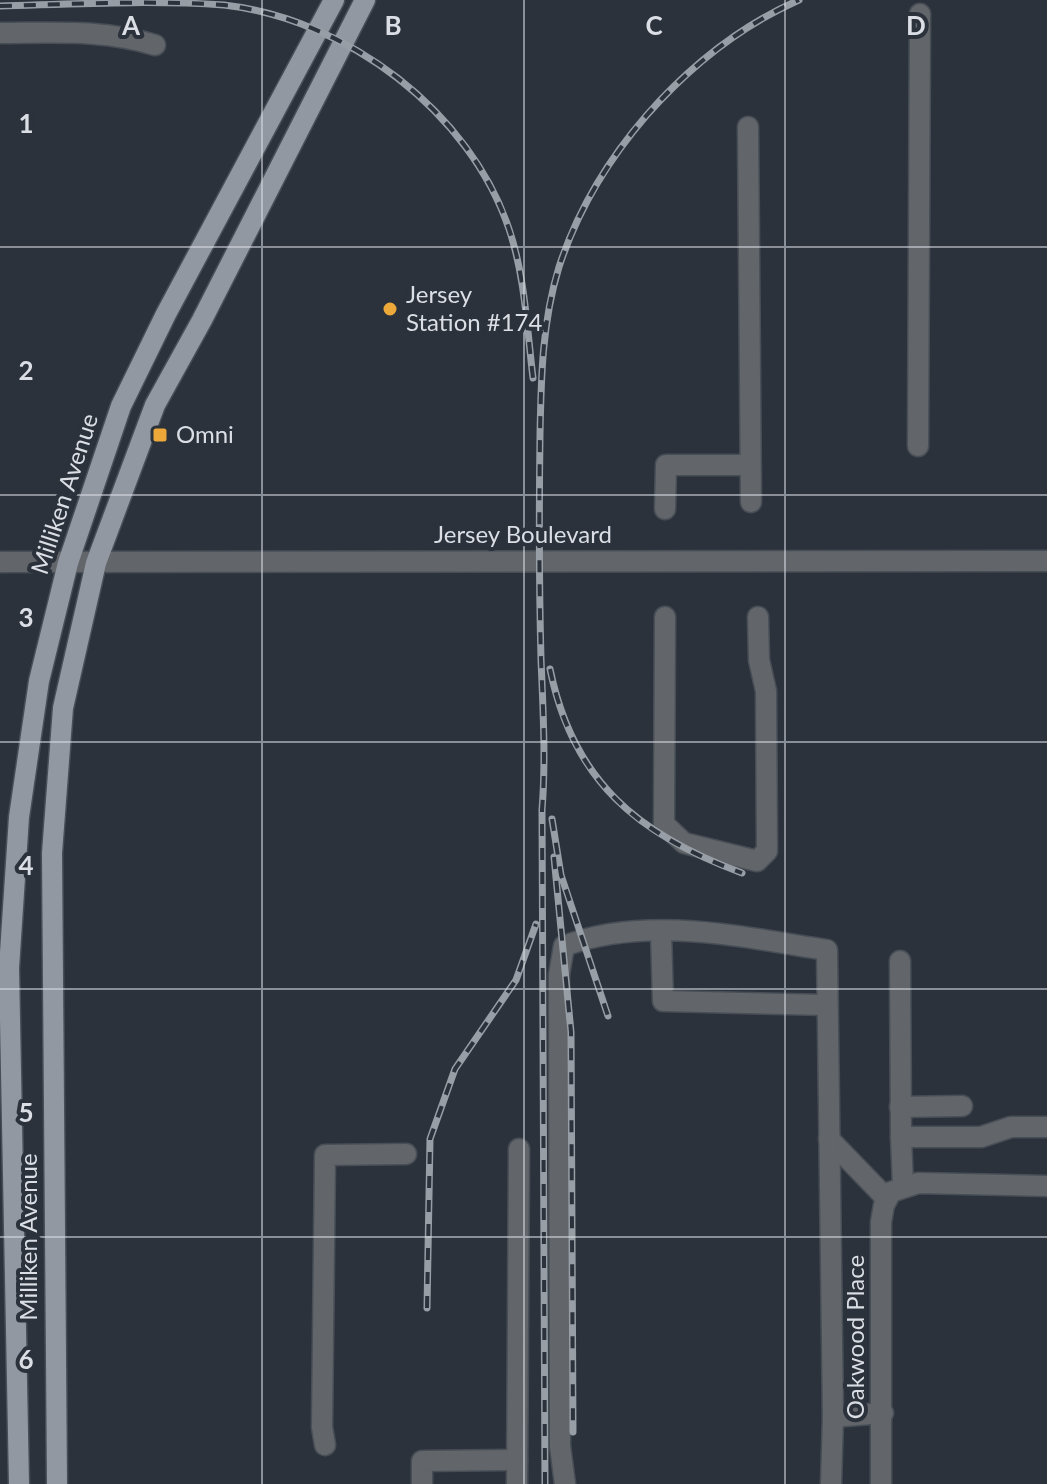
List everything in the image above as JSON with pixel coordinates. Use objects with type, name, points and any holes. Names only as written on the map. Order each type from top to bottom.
[{"type":"main road","name":"Milliken Avenue","points":[[19,1484],[14,1079],[9,968],[13,880],[26,750],[42,668],[68,563],[121,406],[166,314],[334,0]]},
{"type":"main road","name":"Milliken Avenue","points":[[57,1484],[52,853],[63,708],[96,563],[155,405],[202,320],[365,0]]},
{"type":"street","points":[[918,446],[920,14]]},
{"type":"street","points":[[0,33],[101,32],[121,34],[155,45]]},
{"type":"street","points":[[748,127],[754,238],[751,502]]},
{"type":"street","points":[[665,509],[666,465],[750,465]]},
{"type":"street","name":"Jersey Boulevard","points":[[0,562],[1047,561]]},
{"type":"street","points":[[665,617],[664,824],[672,835],[684,843],[757,861],[767,851],[766,691],[759,660],[758,617]]},
{"type":"street","points":[[565,1484],[560,1446],[559,975],[564,946],[614,930],[729,935],[827,950],[833,1417],[831,1484]]},
{"type":"street","points":[[661,932],[663,1001],[827,1005]]},
{"type":"street","name":"Oakwood Place","points":[[881,1484],[881,1222],[894,1192],[901,1137],[900,961]]},
{"type":"street","points":[[900,1107],[962,1106]]},
{"type":"street","points":[[901,1137],[981,1137],[1011,1127],[1047,1127]]},
{"type":"street","points":[[829,1139],[894,1192],[1047,1186]]},
{"type":"street","points":[[517,1484],[519,1149]]},
{"type":"street","points":[[325,1445],[322,1427],[325,1155],[406,1154]]},
{"type":"street","points":[[833,1417],[883,1413]]},
{"type":"street","points":[[422,1484],[422,1461],[517,1460]]},
{"type":"railway","points":[[545,1484],[544,753],[539,519],[541,393],[549,309],[559,267],[575,226],[595,187],[632,133],[697,65],[756,22],[799,0]]},
{"type":"railway","points":[[0,6],[224,5],[270,14],[315,29],[358,51],[398,78],[434,110],[465,147],[491,186],[509,229],[519,265],[533,378]]},
{"type":"railway","points":[[550,669],[575,743],[616,799],[642,822],[672,841],[742,873]]},
{"type":"railway","points":[[552,819],[561,875],[608,1016]]},
{"type":"railway","points":[[554,857],[571,1032],[573,1432]]},
{"type":"railway","points":[[427,1308],[430,1139],[455,1069],[516,980],[536,924]]},
{"type":"place","name":"Jersey Station #174","points":[[390,309]]},
{"type":"place","name":"Omni","points":[[160,435]]}]
